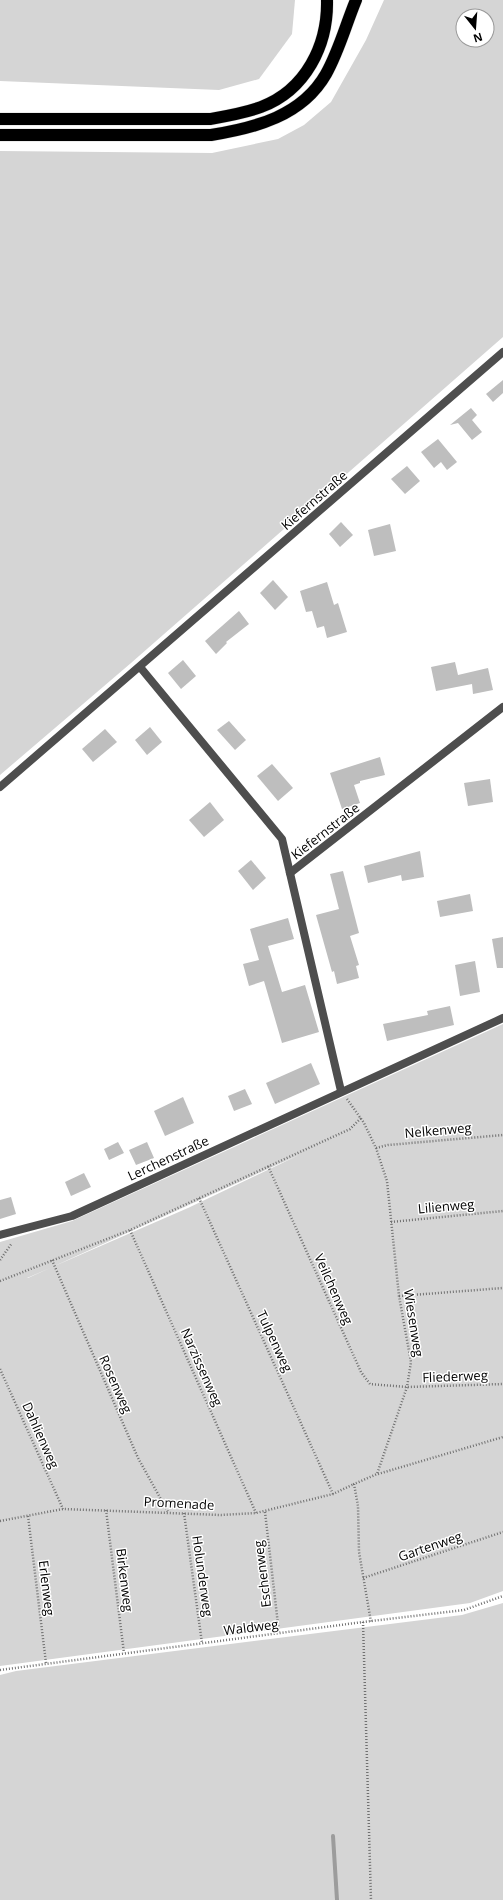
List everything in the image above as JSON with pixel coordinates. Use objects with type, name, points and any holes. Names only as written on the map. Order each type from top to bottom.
[{"type":"highway","points":[[0,119],[210,119],[238,114],[262,107],[281,96],[298,82],[311,65],[322,44],[327,20],[327,0]]},
{"type":"highway","points":[[0,135],[211,135],[267,123],[289,111],[309,95],[326,75],[338,49],[356,0]]},
{"type":"street","name":"Kiefernstraße","points":[[0,787],[503,352]]},
{"type":"street","name":"Kiefernstraße","points":[[140,667],[282,840],[290,873],[503,707]]},
{"type":"street","points":[[290,873],[341,1091]]},
{"type":"street","name":"Lerchenstraße","points":[[0,1235],[72,1216],[341,1091],[503,1018]]},
{"type":"path","name":"Wiesenweg","points":[[341,1091],[361,1118],[376,1148],[387,1181],[399,1296],[412,1362],[407,1387],[377,1474]]},
{"type":"path","points":[[0,1281],[130,1230],[350,1129],[361,1118]]},
{"type":"path","name":"Nelkenweg","points":[[376,1148],[388,1145],[503,1135]]},
{"type":"path","name":"Veilchenweg","points":[[268,1166],[361,1372],[370,1384],[407,1387]]},
{"type":"path","name":"Tulpenweg","points":[[199,1198],[333,1494]]},
{"type":"path","name":"Lilienweg","points":[[391,1222],[503,1212]]},
{"type":"path","points":[[0,1260],[22,1230]]},
{"type":"path","name":"Narzissenweg","points":[[130,1230],[256,1513]]},
{"type":"path","name":"Rosenweg","points":[[52,1260],[57,1275],[138,1458],[168,1512]]},
{"type":"path","points":[[399,1296],[503,1288]]},
{"type":"path","name":"Dahlienweg","points":[[0,1369],[63,1509]]},
{"type":"path","name":"Fliederweg","points":[[407,1387],[503,1384]]},
{"type":"path","points":[[371,1622],[359,1552],[358,1506],[354,1484],[377,1474],[503,1437]]},
{"type":"path","name":"Promenade","points":[[0,1521],[63,1509],[221,1515],[256,1513],[333,1494],[354,1484]]},
{"type":"path","name":"Birkenweg","points":[[106,1510],[124,1653]]},
{"type":"path","name":"Eschenweg","points":[[265,1512],[279,1633]]},
{"type":"path","name":"Holunderweg","points":[[184,1513],[202,1643]]},
{"type":"path","name":"Erlenweg","points":[[28,1516],[46,1663]]},
{"type":"path","name":"Gartenweg","points":[[363,1578],[503,1532]]},
{"type":"path","name":"Waldweg","points":[[0,1670],[464,1610],[503,1596]]},
{"type":"path","points":[[363,1622],[371,1900]]},
{"type":"shaded area","points":[[0,0],[295,0],[292,34],[259,79],[219,90],[0,81]]},
{"type":"shaded area","points":[[384,0],[503,0],[503,337],[131,663],[0,775],[0,151],[212,153],[278,139],[304,125],[331,102],[366,40]]},
{"type":"shaded area","points":[[503,1024],[503,1591],[470,1603],[0,1666],[0,1242],[72,1221]],"holes":[[[301,1154],[188,1208],[50,1268]]]},
{"type":"shaded area","points":[[503,1603],[503,1900],[0,1900],[0,1675],[16,1671],[462,1615]]},
{"type":"building","points":[[503,380],[503,393],[493,402],[486,394]]},
{"type":"building","points":[[471,408],[477,415],[472,420],[482,432],[472,440],[458,423],[450,425]]},
{"type":"building","points":[[438,439],[457,462],[447,470],[441,462],[434,468],[421,452]]},
{"type":"building","points":[[407,466],[420,481],[405,494],[391,479]]},
{"type":"building","points":[[341,522],[353,535],[340,547],[329,534]]},
{"type":"building","points":[[390,524],[396,551],[374,556],[368,530]]},
{"type":"building","points":[[273,580],[288,597],[275,610],[260,593]]},
{"type":"building","points":[[327,582],[334,605],[338,603],[347,632],[327,638],[324,626],[317,628],[312,611],[306,612],[300,591]]},
{"type":"building","points":[[239,611],[249,624],[226,642],[227,643],[216,654],[205,641]]},
{"type":"building","points":[[183,660],[196,676],[181,689],[168,673]]},
{"type":"building","points":[[455,662],[458,675],[488,668],[493,690],[473,694],[472,684],[436,691],[431,667]]},
{"type":"building","points":[[229,721],[246,740],[235,750],[217,730]]},
{"type":"building","points":[[150,727],[162,742],[147,755],[135,740]]},
{"type":"building","points":[[105,729],[117,742],[93,762],[82,749]]},
{"type":"building","points":[[380,757],[385,775],[360,781],[360,783],[354,785],[360,803],[342,809],[330,773]]},
{"type":"building","points":[[272,764],[293,788],[278,801],[257,776]]},
{"type":"building","points":[[490,779],[493,802],[468,806],[464,783]]},
{"type":"building","points":[[210,802],[224,820],[204,837],[189,820]]},
{"type":"building","points":[[420,851],[424,877],[402,881],[401,875],[368,883],[364,866]]},
{"type":"building","points":[[251,860],[266,878],[253,890],[238,871]]},
{"type":"building","points":[[343,871],[359,933],[350,936],[359,965],[356,966],[359,978],[337,984],[334,971],[332,972],[316,915],[339,909],[330,874]]},
{"type":"building","points":[[470,894],[473,911],[440,917],[437,901]]},
{"type":"building","points":[[288,918],[294,939],[268,946],[282,992],[305,985],[319,1032],[282,1043],[264,981],[249,986],[243,964],[259,960],[250,929]]},
{"type":"building","points":[[503,937],[503,968],[497,968],[492,939]]},
{"type":"building","points":[[475,961],[480,992],[460,996],[455,965]]},
{"type":"building","points":[[450,1006],[454,1025],[387,1041],[383,1024],[428,1015],[427,1011]]},
{"type":"building","points":[[311,1063],[320,1084],[275,1104],[266,1083]]},
{"type":"building","points":[[245,1089],[252,1104],[234,1111],[228,1096]]},
{"type":"building","points":[[183,1097],[194,1123],[165,1136],[154,1111]]},
{"type":"building","points":[[118,1142],[124,1153],[109,1160],[104,1149]]},
{"type":"building","points":[[147,1142],[154,1158],[136,1165],[129,1150]]},
{"type":"building","points":[[84,1173],[91,1187],[71,1196],[65,1182]]},
{"type":"building","points":[[11,1197],[16,1214],[0,1219],[0,1200]]},
{"type":"waterway","points":[[333,1836],[337,1900]]}]
